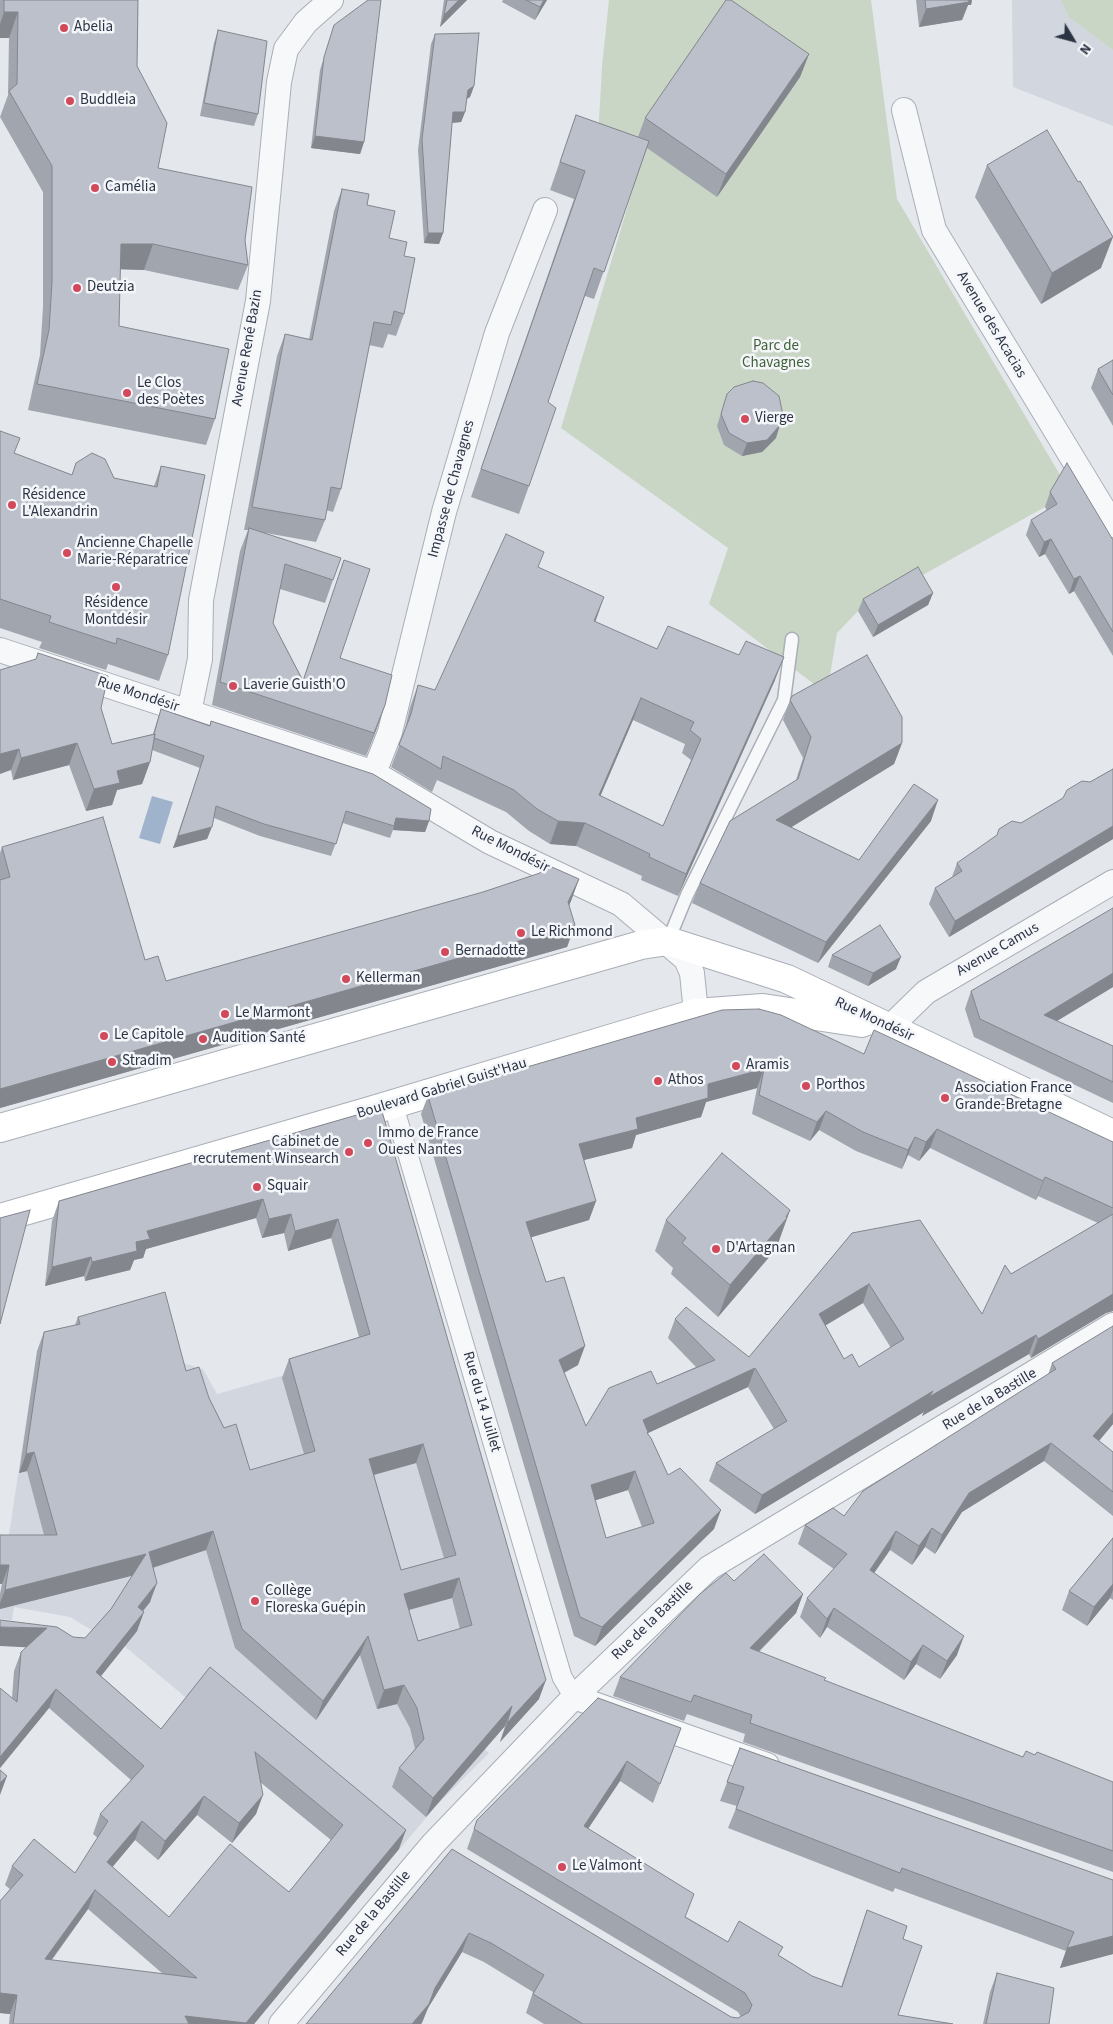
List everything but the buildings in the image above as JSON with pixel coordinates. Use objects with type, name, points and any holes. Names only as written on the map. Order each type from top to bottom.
[{"type":"main road","name":"Rue Mondésir","points":[[668,941],[787,979],[1113,1134]]},
{"type":"main road","points":[[0,1128],[641,945],[668,941]]},
{"type":"main road","name":"Boulevard Gabriel Guist'Hau","points":[[0,1218],[696,1013],[763,1008],[890,1027]]},
{"type":"street","name":"Avenue René Bazin","points":[[189,712],[200,659],[201,600],[258,301],[279,82],[286,49],[306,22],[331,0]]},
{"type":"street","name":"Avenue des Acacias","points":[[904,110],[934,230],[1113,525]]},
{"type":"street","name":"Impasse de Chavagnes","points":[[374,773],[390,732],[444,512],[497,333],[545,210]]},
{"type":"street","name":"Rue Mondésir","points":[[0,650],[374,773],[490,842],[620,904],[668,941]]},
{"type":"street","name":"Avenue Camus","points":[[890,1027],[926,992],[1113,882]]},
{"type":"street","points":[[668,941],[686,958],[692,973],[696,1013]]},
{"type":"street","name":"Rue du 14 Juillet","points":[[392,1104],[562,1677],[574,1697]]},
{"type":"street","name":"Rue de la Bastille","points":[[281,2024],[433,1844],[574,1697],[709,1568],[1113,1325]]},
{"type":"street","points":[[574,1697],[791,1773]]},
{"type":"street","points":[[433,1844],[453,1857]]},
{"type":"lane","points":[[668,941],[687,895],[784,700],[792,639]]},
{"type":"shaded area","points":[[1012,0],[1113,0],[1113,126],[1013,87]]},
{"type":"shaded area","name":"Collège Floreska Guépin","points":[[363,1353],[529,1663],[454,1724],[489,1753],[436,1806],[386,1865],[104,1629],[100,1635],[70,1617],[14,1607],[12,1620],[0,1619],[0,1594],[32,1383],[172,1360],[203,1369],[217,1394]]},
{"type":"green space","name":"Parc de Chavagnes","points":[[609,0],[871,0],[897,199],[1066,485],[1053,493],[1045,507],[858,611],[837,633],[827,694],[709,604],[728,548],[561,428],[639,169],[598,138],[602,67]]},
{"type":"green space","points":[[1061,0],[1113,0],[1113,50],[1069,17]]},
{"type":"water","points":[[152,796],[173,802],[160,844],[139,838]]},
{"type":"place","name":"Abelia","points":[[64,28]]},
{"type":"place","name":"Buddleia","points":[[70,101]]},
{"type":"place","name":"Camélia","points":[[95,188]]},
{"type":"place","name":"Deutzia","points":[[77,288]]},
{"type":"place","name":"Le Clos des Poètes","points":[[127,393]]},
{"type":"place","name":"Vierge","points":[[745,419]]},
{"type":"place","name":"Résidence L'Alexandrin","points":[[12,505]]},
{"type":"place","name":"Ancienne Chapelle Marie-Réparatrice","points":[[67,553]]},
{"type":"place","name":"Résidence Montdésir","points":[[116,587]]},
{"type":"place","name":"Laverie Guisth'O","points":[[233,686]]},
{"type":"place","name":"Le Richmond","points":[[521,933]]},
{"type":"place","name":"Bernadotte","points":[[445,952]]},
{"type":"place","name":"Kellerman","points":[[346,979]]},
{"type":"place","name":"Le Marmont","points":[[225,1014]]},
{"type":"place","name":"Le Capitole","points":[[104,1036]]},
{"type":"place","name":"Audition Santé","points":[[203,1039]]},
{"type":"place","name":"Stradim","points":[[112,1062]]},
{"type":"place","name":"Aramis","points":[[736,1066]]},
{"type":"place","name":"Athos","points":[[658,1081]]},
{"type":"place","name":"Porthos","points":[[806,1086]]},
{"type":"place","name":"Association France Grande-Bretagne","points":[[945,1098]]},
{"type":"place","name":"Immo de France Ouest Nantes","points":[[368,1143]]},
{"type":"place","name":"Cabinet de recrutement Winsearch","points":[[349,1152]]},
{"type":"place","name":"Squair","points":[[257,1187]]},
{"type":"place","name":"D'Artagnan","points":[[716,1249]]},
{"type":"place","name":"Collège Floreska Guépin","points":[[255,1601]]},
{"type":"place","name":"Le Valmont","points":[[562,1867]]}]
